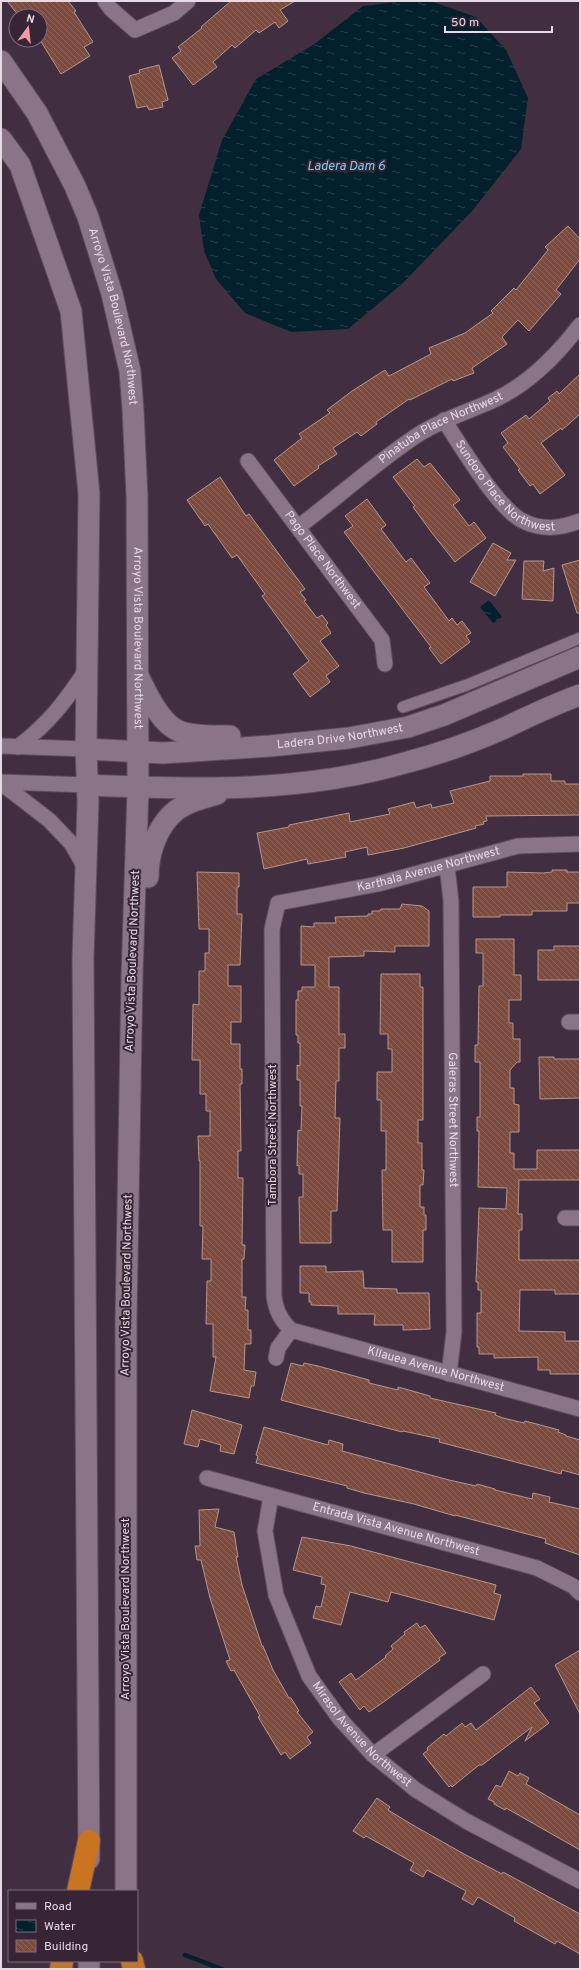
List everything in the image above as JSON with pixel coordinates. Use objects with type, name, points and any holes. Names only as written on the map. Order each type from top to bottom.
[{"type":"highway","points":[[78,1890],[89,1841]]},
{"type":"main road","name":"Arroyo Vista Boulevard Northwest","points":[[1,61],[41,120],[75,186],[86,211],[102,260],[130,371],[137,496],[138,788],[132,976],[126,1320],[126,1890]]},
{"type":"main road","points":[[1,139],[20,165],[71,311],[89,494],[86,749],[88,802],[83,958],[89,1890]]},
{"type":"main road","name":"Ladera Drive Northwest","points":[[86,749],[163,753],[349,738],[408,727],[451,712],[580,657]]},
{"type":"main road","points":[[137,674],[157,710],[175,730],[204,736],[272,737],[296,743]]},
{"type":"main road","points":[[87,785],[138,788],[236,789],[302,784],[338,778],[409,762],[499,730],[580,695]]},
{"type":"main road","points":[[132,976],[145,954],[148,868],[151,850],[163,825],[175,812],[186,804],[236,789]]},
{"type":"street","points":[[105,1],[111,9],[135,30],[174,12],[188,1]]},
{"type":"street","name":"Pinatuba Place Northwest","points":[[298,526],[358,478],[417,436],[444,420],[494,400],[525,381],[557,352],[580,325]]},
{"type":"street","name":"Sundoro Place Northwest","points":[[444,420],[498,498],[517,517],[529,524],[544,528],[565,526],[580,521]]},
{"type":"street","name":"Pago Place Northwest","points":[[248,460],[382,640],[385,664]]},
{"type":"street","points":[[403,707],[467,685],[580,638]]},
{"type":"street","points":[[18,747],[41,729],[54,715],[87,669]]},
{"type":"street","points":[[1,746],[86,749]]},
{"type":"street","points":[[1,782],[87,785]]},
{"type":"street","points":[[1,782],[49,820],[71,843],[86,870]]},
{"type":"street","name":"Karthala Avenue Northwest","points":[[278,903],[378,884],[518,846],[580,844]]},
{"type":"street","name":"Galeras Street Northwest","points":[[446,866],[451,900],[454,1332],[449,1374]]},
{"type":"street","name":"Tambora Street Northwest","points":[[278,903],[272,929],[274,1296],[276,1310],[282,1321],[291,1330]]},
{"type":"street","points":[[565,1218],[580,1218]]},
{"type":"street","points":[[276,1358],[278,1348],[291,1330]]},
{"type":"street","name":"KIlauea Avenue Northwest","points":[[291,1330],[580,1409]]},
{"type":"street","name":"Entrada Vista Avenue Northwest","points":[[208,1478],[537,1568],[573,1586],[580,1593]]},
{"type":"street","name":"Mirasol Avenue Northwest","points":[[271,1496],[265,1531],[276,1595],[309,1676],[340,1719],[374,1755],[416,1790],[466,1821],[580,1881]]},
{"type":"street","points":[[374,1755],[483,1674]]},
{"type":"water","name":"Ladera Dam 6","points":[[406,1],[430,1],[476,17],[506,50],[528,98],[521,149],[472,211],[403,283],[348,329],[291,332],[245,313],[216,279],[204,251],[199,215],[222,140],[256,79],[313,45],[363,6]]},
{"type":"water","points":[[489,600],[502,617],[493,623],[480,607]]},
{"type":"building","points":[[7,1],[68,1],[76,11],[74,12],[93,42],[84,47],[90,56],[61,74],[45,48],[48,48],[48,8],[13,8]]},
{"type":"building","points":[[231,1],[295,1],[280,10],[288,21],[279,28],[275,22],[259,33],[256,30],[235,48],[232,45],[213,62],[217,67],[193,85],[172,58],[181,51],[178,47],[202,28],[201,27]]},
{"type":"building","points":[[159,65],[168,100],[162,102],[163,107],[149,110],[147,106],[137,108],[129,76],[140,73],[139,70]]},
{"type":"building","points":[[568,226],[580,239],[580,259],[556,290],[561,294],[529,331],[518,320],[502,337],[507,344],[472,368],[474,373],[453,381],[452,379],[410,400],[409,399],[376,422],[377,424],[361,436],[357,432],[333,448],[337,454],[318,466],[319,468],[294,486],[274,460],[302,438],[299,434],[330,413],[327,410],[352,391],[385,370],[389,376],[431,354],[429,348],[465,333],[493,313],[491,311],[514,288],[516,290],[548,250],[545,247]]},
{"type":"building","points":[[580,374],[580,414],[562,430],[561,428],[541,443],[565,475],[540,494],[533,484],[530,486],[518,470],[520,469],[503,447],[508,443],[501,433],[526,415],[529,419],[550,401],[548,398],[557,391],[559,394]]},
{"type":"building","points":[[417,459],[424,467],[430,463],[460,500],[453,505],[469,526],[474,522],[486,538],[455,562],[413,507],[415,506],[393,477]]},
{"type":"building","points":[[220,477],[246,516],[249,514],[305,589],[300,592],[306,600],[304,601],[317,618],[322,615],[328,623],[326,625],[331,633],[320,641],[339,666],[326,676],[330,682],[310,697],[293,674],[309,661],[262,596],[265,594],[237,555],[232,558],[208,524],[205,526],[187,500]]},
{"type":"building","points":[[367,499],[386,525],[381,529],[406,562],[411,558],[430,583],[424,587],[449,621],[452,618],[457,625],[462,621],[471,633],[466,636],[470,642],[441,664],[429,648],[431,647],[344,532],[353,526],[345,516]]},
{"type":"building","points":[[493,543],[511,553],[507,560],[516,560],[495,596],[470,582]]},
{"type":"building","points":[[580,560],[580,613],[577,613],[562,565]]},
{"type":"building","points":[[524,561],[544,561],[543,571],[554,568],[553,601],[522,599]]},
{"type":"building","points":[[523,774],[551,774],[551,781],[565,781],[565,784],[580,784],[580,815],[486,816],[487,821],[483,822],[484,824],[475,826],[476,828],[404,848],[368,855],[367,847],[345,852],[346,857],[308,864],[307,859],[264,869],[257,833],[349,813],[350,822],[390,814],[388,809],[414,802],[416,808],[431,804],[432,808],[454,803],[450,791],[490,781],[490,776],[523,776]]},
{"type":"building","points":[[552,870],[580,872],[580,903],[567,903],[567,911],[532,911],[532,915],[473,917],[473,887],[507,887],[507,872],[543,873],[552,872]]},
{"type":"building","points":[[197,872],[239,873],[239,887],[237,887],[237,914],[242,914],[240,965],[228,965],[228,986],[241,986],[241,1022],[231,1022],[231,1044],[240,1044],[240,1069],[242,1069],[242,1084],[240,1084],[241,1151],[238,1151],[238,1178],[243,1178],[242,1245],[245,1245],[244,1259],[242,1259],[242,1297],[246,1297],[245,1310],[248,1310],[248,1330],[251,1330],[251,1344],[245,1344],[244,1370],[256,1372],[254,1386],[251,1386],[249,1398],[210,1391],[216,1357],[213,1357],[213,1324],[206,1324],[207,1281],[211,1281],[211,1259],[202,1259],[203,1226],[200,1226],[200,1161],[198,1136],[210,1136],[210,1111],[206,1111],[206,1094],[200,1094],[200,1060],[192,1060],[193,1004],[199,1005],[199,971],[205,971],[205,953],[209,953],[209,929],[199,929]]},
{"type":"building","points":[[402,904],[422,906],[429,911],[429,946],[395,946],[395,952],[364,951],[364,956],[329,957],[329,987],[339,987],[339,1034],[345,1034],[345,1048],[339,1048],[339,1081],[336,1081],[335,1118],[340,1118],[337,1211],[331,1211],[331,1243],[300,1243],[299,1197],[303,1197],[303,1174],[299,1174],[299,1165],[297,1166],[298,1130],[301,1131],[302,1106],[300,1106],[300,1080],[297,1080],[297,1065],[300,1066],[300,1043],[298,1043],[298,1035],[296,1035],[296,1000],[298,1000],[298,991],[302,991],[302,987],[315,987],[315,965],[301,965],[301,926],[314,927],[314,923],[336,923],[335,917],[368,916],[368,914],[372,914],[372,911],[380,911],[381,909],[400,909]]},
{"type":"building","points":[[476,939],[514,939],[514,975],[521,975],[521,1000],[509,1000],[509,1023],[513,1023],[513,1039],[520,1039],[520,1062],[517,1062],[510,1070],[510,1088],[514,1088],[514,1104],[519,1105],[519,1132],[510,1132],[510,1153],[514,1153],[514,1169],[537,1169],[537,1150],[580,1150],[580,1180],[519,1180],[518,1214],[522,1214],[522,1230],[519,1230],[519,1260],[580,1260],[580,1294],[555,1294],[555,1290],[520,1290],[519,1331],[565,1332],[565,1341],[580,1341],[580,1374],[550,1374],[550,1370],[538,1370],[538,1357],[494,1358],[494,1354],[479,1354],[479,1347],[477,1347],[477,1313],[481,1313],[481,1290],[478,1290],[478,1282],[476,1282],[479,1208],[506,1209],[507,1188],[478,1187],[479,1131],[477,1131],[477,1117],[480,1117],[480,1062],[475,1062],[475,1045],[478,1045],[479,986],[483,986],[483,953],[476,953]]},
{"type":"building","points":[[554,946],[580,946],[580,980],[538,980],[538,950],[554,950]]},
{"type":"building","points":[[381,974],[420,974],[420,987],[423,987],[423,1120],[418,1120],[418,1143],[422,1143],[422,1170],[424,1170],[423,1185],[420,1185],[420,1207],[424,1207],[424,1215],[426,1215],[426,1230],[423,1230],[423,1262],[392,1262],[392,1230],[383,1230],[382,1170],[386,1170],[386,1131],[381,1131],[381,1100],[377,1100],[377,1072],[392,1072],[392,1049],[388,1049],[388,1034],[380,1034]]},
{"type":"building","points":[[539,1057],[554,1057],[554,1059],[580,1059],[580,1098],[540,1099]]},
{"type":"building","points":[[300,1266],[326,1266],[326,1272],[363,1271],[364,1288],[397,1289],[397,1293],[429,1293],[430,1329],[403,1330],[403,1325],[374,1325],[375,1314],[338,1314],[338,1306],[311,1305],[311,1302],[309,1302],[309,1293],[300,1293]]},
{"type":"building","points":[[291,1363],[303,1366],[304,1363],[318,1366],[369,1380],[369,1383],[398,1390],[398,1387],[430,1396],[430,1398],[496,1413],[495,1415],[503,1418],[524,1423],[525,1421],[559,1430],[558,1432],[566,1436],[580,1440],[580,1475],[562,1470],[561,1474],[439,1442],[440,1439],[402,1432],[281,1400]]},
{"type":"building","points":[[192,1410],[242,1425],[234,1454],[220,1451],[221,1445],[200,1439],[198,1447],[184,1444]]},
{"type":"building","points":[[264,1427],[328,1445],[329,1440],[343,1444],[342,1451],[449,1480],[476,1486],[477,1484],[532,1499],[533,1493],[550,1497],[549,1502],[580,1509],[580,1555],[545,1543],[546,1539],[414,1504],[364,1493],[347,1488],[347,1486],[256,1463],[258,1456],[256,1455]]},
{"type":"building","points":[[219,1509],[215,1527],[234,1532],[238,1557],[236,1557],[242,1585],[262,1646],[273,1670],[289,1698],[291,1698],[299,1711],[297,1712],[313,1732],[307,1737],[311,1743],[290,1759],[285,1752],[281,1755],[258,1717],[260,1716],[234,1670],[231,1671],[226,1661],[230,1660],[210,1598],[201,1560],[197,1560],[195,1546],[200,1546],[199,1510]]},
{"type":"building","points":[[302,1537],[351,1546],[496,1585],[494,1593],[501,1595],[494,1620],[391,1592],[388,1602],[350,1592],[341,1625],[313,1618],[316,1606],[321,1607],[326,1585],[321,1584],[322,1577],[293,1570]]},
{"type":"building","points":[[417,1623],[420,1628],[425,1625],[446,1653],[439,1658],[440,1660],[369,1712],[364,1706],[360,1710],[339,1682],[351,1673],[356,1680],[386,1657],[385,1656],[393,1649],[391,1646],[405,1634],[404,1632]]},
{"type":"building","points":[[580,1650],[580,1714],[555,1665]]},
{"type":"building","points":[[531,1687],[540,1699],[534,1703],[549,1723],[525,1741],[532,1727],[482,1765],[479,1765],[452,1787],[451,1785],[449,1787],[423,1754],[428,1750],[427,1748],[444,1734],[446,1736],[462,1723],[465,1727],[471,1723],[476,1730]]},
{"type":"building","points":[[509,1771],[518,1776],[520,1773],[529,1778],[526,1784],[580,1815],[580,1850],[506,1808],[505,1810],[494,1804],[494,1802],[488,1799],[496,1785],[501,1787]]},
{"type":"building","points":[[377,1798],[390,1807],[388,1810],[411,1824],[464,1854],[502,1874],[503,1872],[580,1914],[580,1954],[557,1941],[555,1944],[514,1921],[515,1918],[478,1897],[473,1905],[462,1899],[466,1891],[427,1870],[423,1877],[410,1870],[414,1863],[366,1836],[364,1838],[353,1831]]},
{"type":"waterway","points":[[185,1955],[222,1969]]}]
